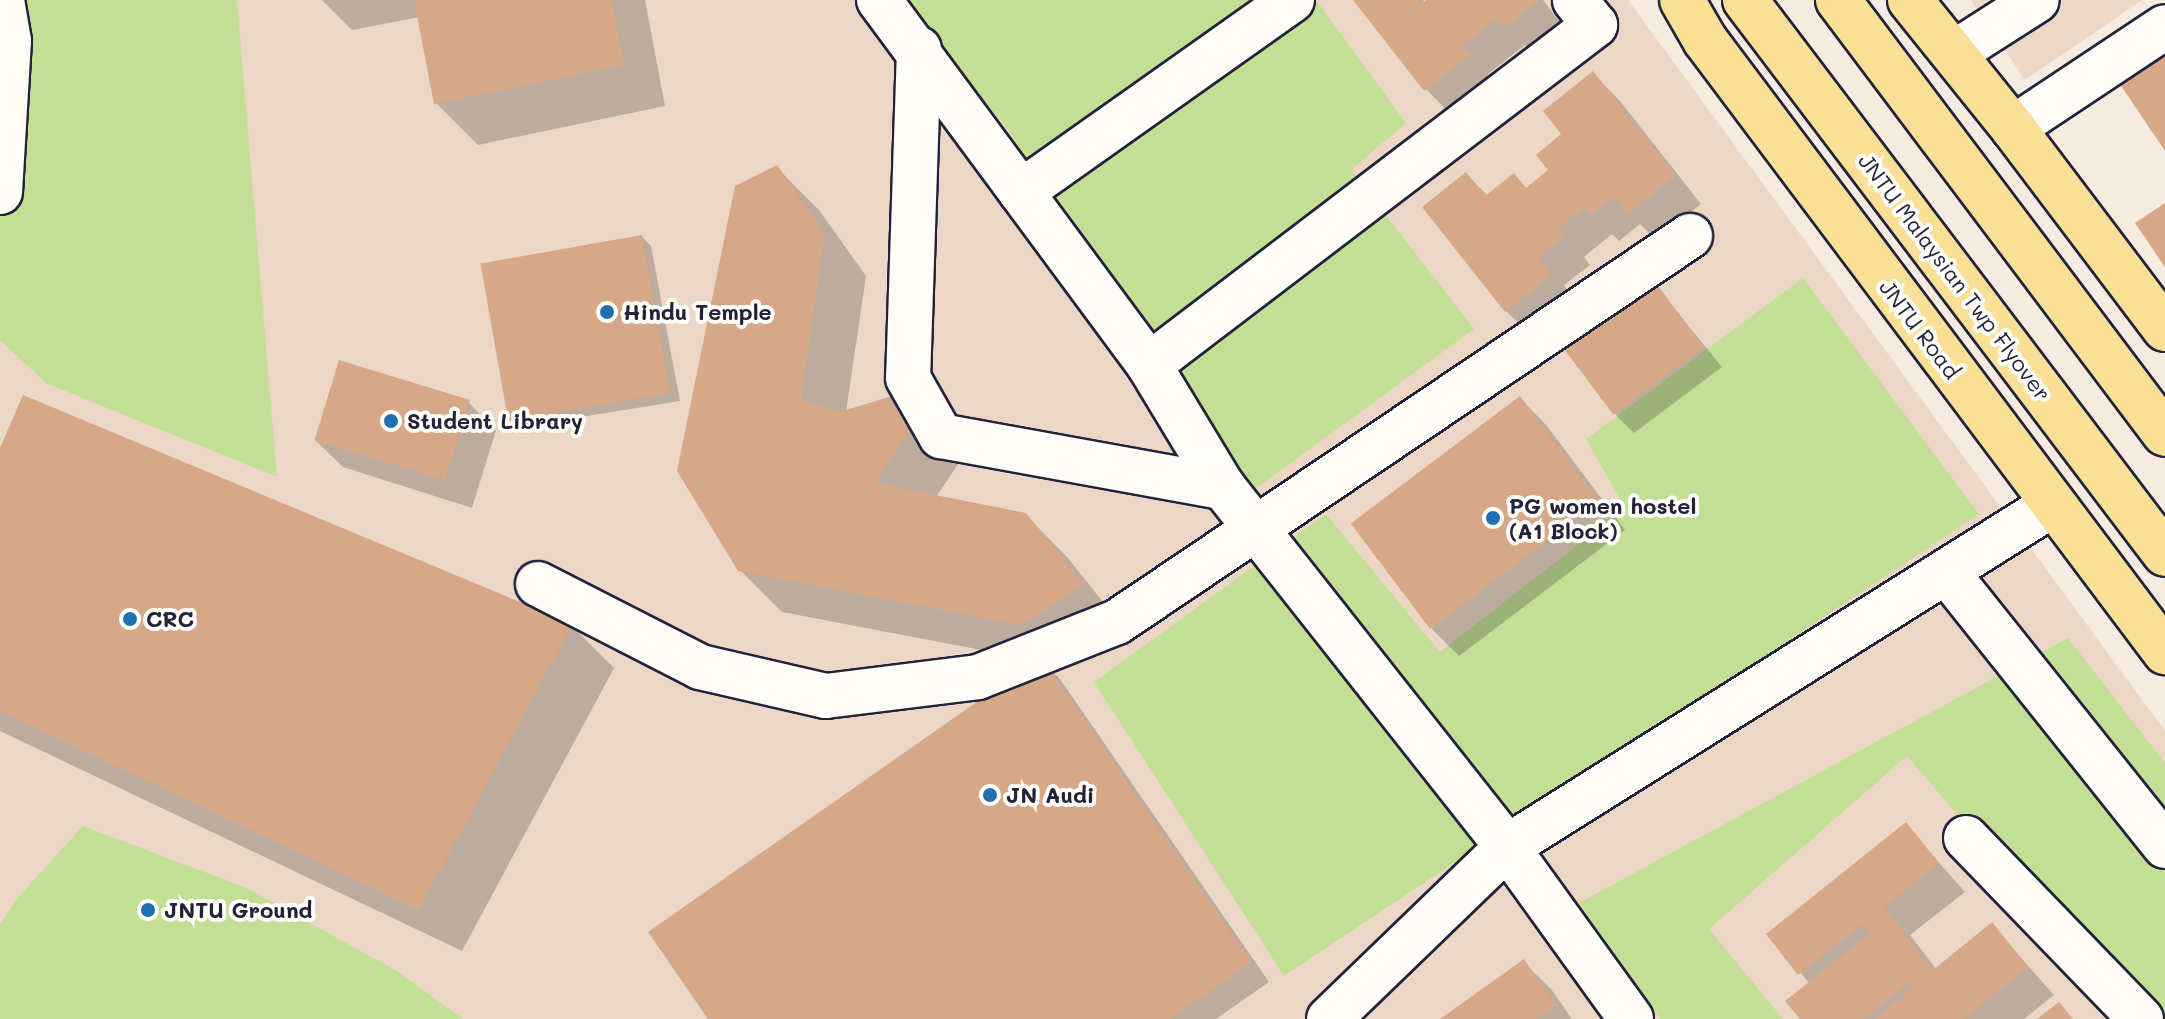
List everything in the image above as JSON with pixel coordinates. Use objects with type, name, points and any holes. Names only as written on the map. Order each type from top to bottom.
[{"type":"main road","name":"JNTU Road","points":[[1682,0],[1705,40],[2165,652]]},
{"type":"main road","name":"JNTU Malaysian Twp Flyover","points":[[1745,0],[2165,554]]},
{"type":"main road","points":[[1838,0],[2165,434]]},
{"type":"main road","points":[[1915,1],[2165,329]]},
{"type":"street","points":[[0,192],[9,41],[2,0]]},
{"type":"street","points":[[879,0],[919,49],[1149,365],[1223,487],[1507,847],[1631,1019]]},
{"type":"street","points":[[1021,192],[1292,0]]},
{"type":"street","points":[[1149,365],[1595,25],[1575,0]]},
{"type":"street","points":[[1954,53],[2037,0]]},
{"type":"street","points":[[2013,128],[2165,27]]},
{"type":"street","points":[[919,49],[908,378],[941,436],[1223,487]]},
{"type":"street","points":[[538,584],[700,667],[826,696],[978,677],[1117,622],[1690,236]]},
{"type":"street","points":[[1329,1019],[1507,847],[1948,574],[2052,505]]},
{"type":"street","points":[[1948,574],[2165,846]]},
{"type":"street","points":[[1966,838],[2141,1019]]},
{"type":"shaded area","points":[[0,0],[1628,0],[2165,731],[2165,1019],[0,1019]]},
{"type":"shaded area","points":[[1971,0],[2142,0],[2025,80]]},
{"type":"green space","points":[[0,0],[237,0],[277,477],[46,383],[0,340]]},
{"type":"green space","points":[[905,0],[1316,0],[1406,123],[1351,170],[1474,329],[1239,501],[1012,135]]},
{"type":"green space","points":[[1803,278],[1979,514],[1284,976],[1094,682],[1326,514],[1440,652],[1625,508],[1586,439]]},
{"type":"green space","points":[[2068,638],[2165,763],[2165,1019],[2133,1019],[1907,756],[1709,929],[1783,1019],[1660,1019],[1579,903]]},
{"type":"green space","name":"JNTU Ground","points":[[83,826],[244,887],[397,971],[463,1019],[0,1019],[0,924],[20,895]]},
{"type":"building","points":[[414,0],[612,0],[624,65],[434,104]]},
{"type":"building","points":[[1353,0],[1418,0],[1421,4],[1426,0],[1539,0],[1504,28],[1496,19],[1462,46],[1470,55],[1424,91]]},
{"type":"building","points":[[2155,42],[2165,56],[2165,151],[2111,71]]},
{"type":"building","points":[[1593,71],[1676,175],[1627,214],[1614,197],[1590,215],[1584,207],[1558,228],[1564,236],[1538,257],[1551,275],[1505,312],[1422,207],[1466,172],[1485,196],[1514,173],[1526,188],[1548,170],[1536,155],[1561,134],[1543,111]]},
{"type":"building","points":[[777,165],[825,233],[801,400],[840,412],[905,392],[919,418],[875,483],[1026,513],[1083,584],[1022,625],[738,571],[677,471],[735,186]]},
{"type":"building","points":[[2165,203],[2165,267],[2135,223]]},
{"type":"building","points":[[642,235],[670,393],[508,421],[480,263]]},
{"type":"building","points":[[1655,282],[1704,347],[1614,415],[1565,350]]},
{"type":"building","name":"Student Library","points":[[339,360],[470,400],[445,480],[314,440]]},
{"type":"building","name":"CRC","points":[[23,395],[573,624],[419,910],[0,711],[0,448]]},
{"type":"building","points":[[1520,396],[1599,501],[1430,629],[1351,524]]},
{"type":"building","name":"JN Audi","points":[[1041,657],[1251,962],[1170,1019],[708,1019],[648,932]]},
{"type":"building","points":[[1906,822],[1939,863],[1884,907],[1933,970],[1992,922],[2028,967],[1963,1019],[1875,1019],[1913,989],[1908,983],[1863,1019],[1800,1019],[1785,1001],[1870,934],[1862,924],[1798,975],[1766,934]]},
{"type":"building","points":[[1524,959],[1556,1005],[1535,1019],[1440,1019]]},
{"type":"building","points":[[2059,1002],[2073,1019],[2037,1019]]},
{"type":"place","name":"Hindu Temple","points":[[607,312]]},
{"type":"place","name":"Student Library","points":[[391,421]]},
{"type":"place","name":"PG women hostel (A1 Block)","points":[[1493,518]]},
{"type":"place","name":"CRC","points":[[130,619]]},
{"type":"place","name":"JN Audi","points":[[990,795]]},
{"type":"place","name":"JNTU Ground","points":[[148,910]]}]
